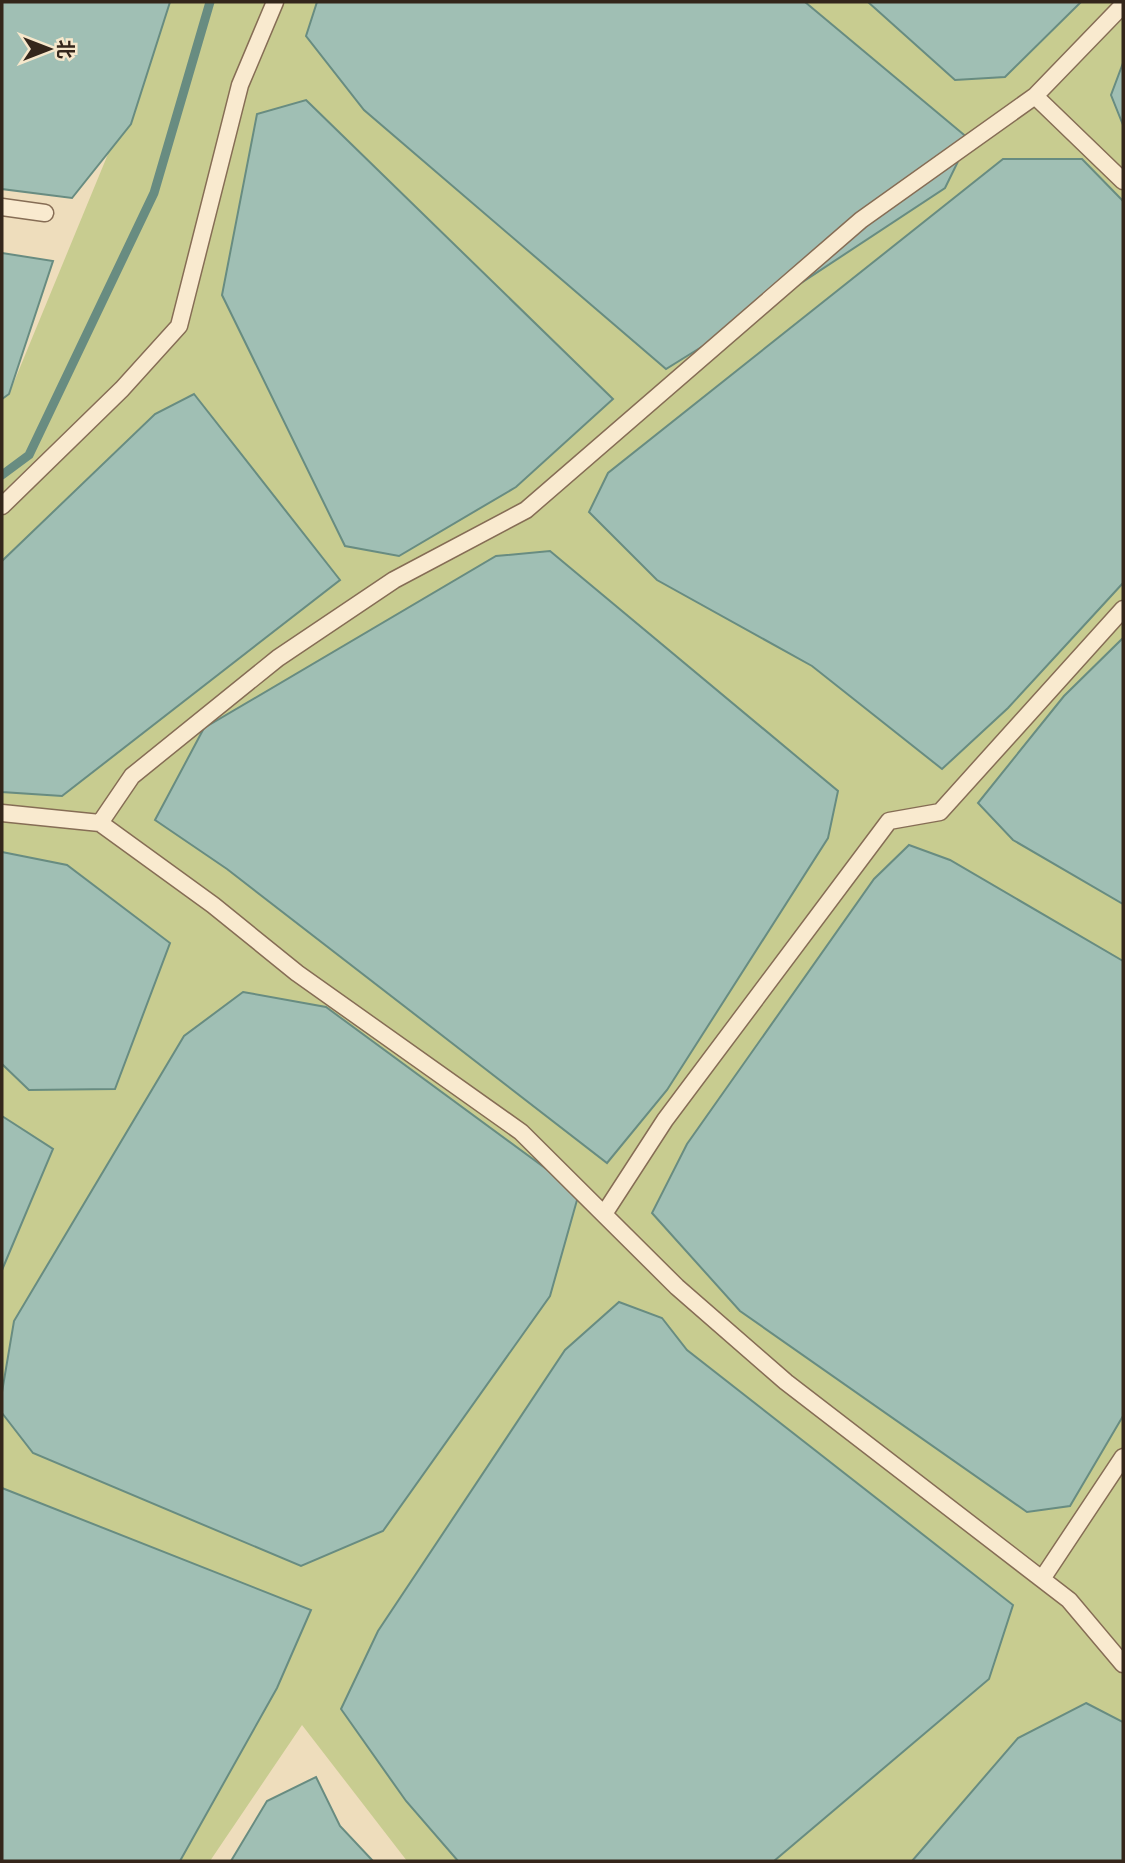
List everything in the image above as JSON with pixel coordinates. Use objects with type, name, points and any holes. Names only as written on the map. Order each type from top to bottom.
[{"type":"lane","points":[[2,506],[122,389],[179,326],[240,85],[275,2]]},
{"type":"lane","points":[[100,823],[132,776],[278,658],[394,580],[526,510],[861,220],[1035,96],[1123,5]]},
{"type":"lane","points":[[1035,96],[1123,181]]},
{"type":"lane","points":[[2,207],[45,212]]},
{"type":"lane","points":[[604,1214],[665,1120],[889,821],[940,812],[1123,609]]},
{"type":"lane","points":[[2,813],[100,823],[213,905],[297,972],[521,1132],[677,1287],[786,1381],[1069,1600],[1123,1664]]},
{"type":"lane","points":[[1042,1579],[1123,1457]]},
{"type":"green space","points":[[162,2],[1123,2],[1123,1861],[407,1861],[302,1725],[210,1861],[2,1861],[2,399],[9,394],[108,154]]},
{"type":"water","points":[[2,2],[170,2],[131,124],[72,198],[2,189]]},
{"type":"water","points":[[317,2],[805,2],[969,139],[945,188],[666,369],[364,110],[306,36]]},
{"type":"water","points":[[868,2],[1081,2],[1005,77],[955,80]]},
{"type":"water","points":[[1123,63],[1123,125],[1111,95]]},
{"type":"water","points":[[306,100],[613,399],[516,487],[399,556],[345,546],[222,295],[257,114]]},
{"type":"water","points":[[1003,159],[1082,159],[1123,201],[1123,583],[1008,708],[942,769],[812,666],[657,580],[589,512],[608,473]]},
{"type":"water","points":[[2,253],[53,261],[9,394],[2,399]]},
{"type":"water","points":[[194,394],[340,580],[62,796],[2,792],[2,561],[155,414]]},
{"type":"water","points":[[550,551],[838,791],[828,838],[667,1090],[607,1163],[227,869],[155,820],[204,728],[496,556]]},
{"type":"water","points":[[1123,638],[1123,904],[1013,840],[978,803],[1064,696]]},
{"type":"water","points":[[909,845],[950,860],[1123,961],[1123,1416],[1070,1506],[1027,1512],[740,1311],[652,1213],[687,1144],[874,879]]},
{"type":"water","points":[[2,852],[67,865],[170,943],[115,1089],[29,1090],[2,1064]]},
{"type":"water","points":[[243,992],[326,1007],[579,1193],[550,1296],[383,1531],[301,1566],[33,1453],[2,1413],[2,1392],[14,1321],[184,1036]]},
{"type":"water","points":[[2,1116],[53,1149],[2,1270]]},
{"type":"water","points":[[619,1302],[662,1318],[687,1350],[1013,1605],[989,1679],[774,1861],[458,1861],[406,1801],[341,1709],[378,1631],[565,1350]]},
{"type":"water","points":[[2,1488],[311,1610],[277,1688],[180,1861],[2,1861]]},
{"type":"water","points":[[1086,1703],[1123,1722],[1123,1861],[912,1861],[1018,1738]]},
{"type":"water","points":[[316,1777],[340,1826],[373,1861],[231,1861],[267,1801]]},
{"type":"waterway","points":[[2,475],[29,455],[154,193],[210,2]]}]
